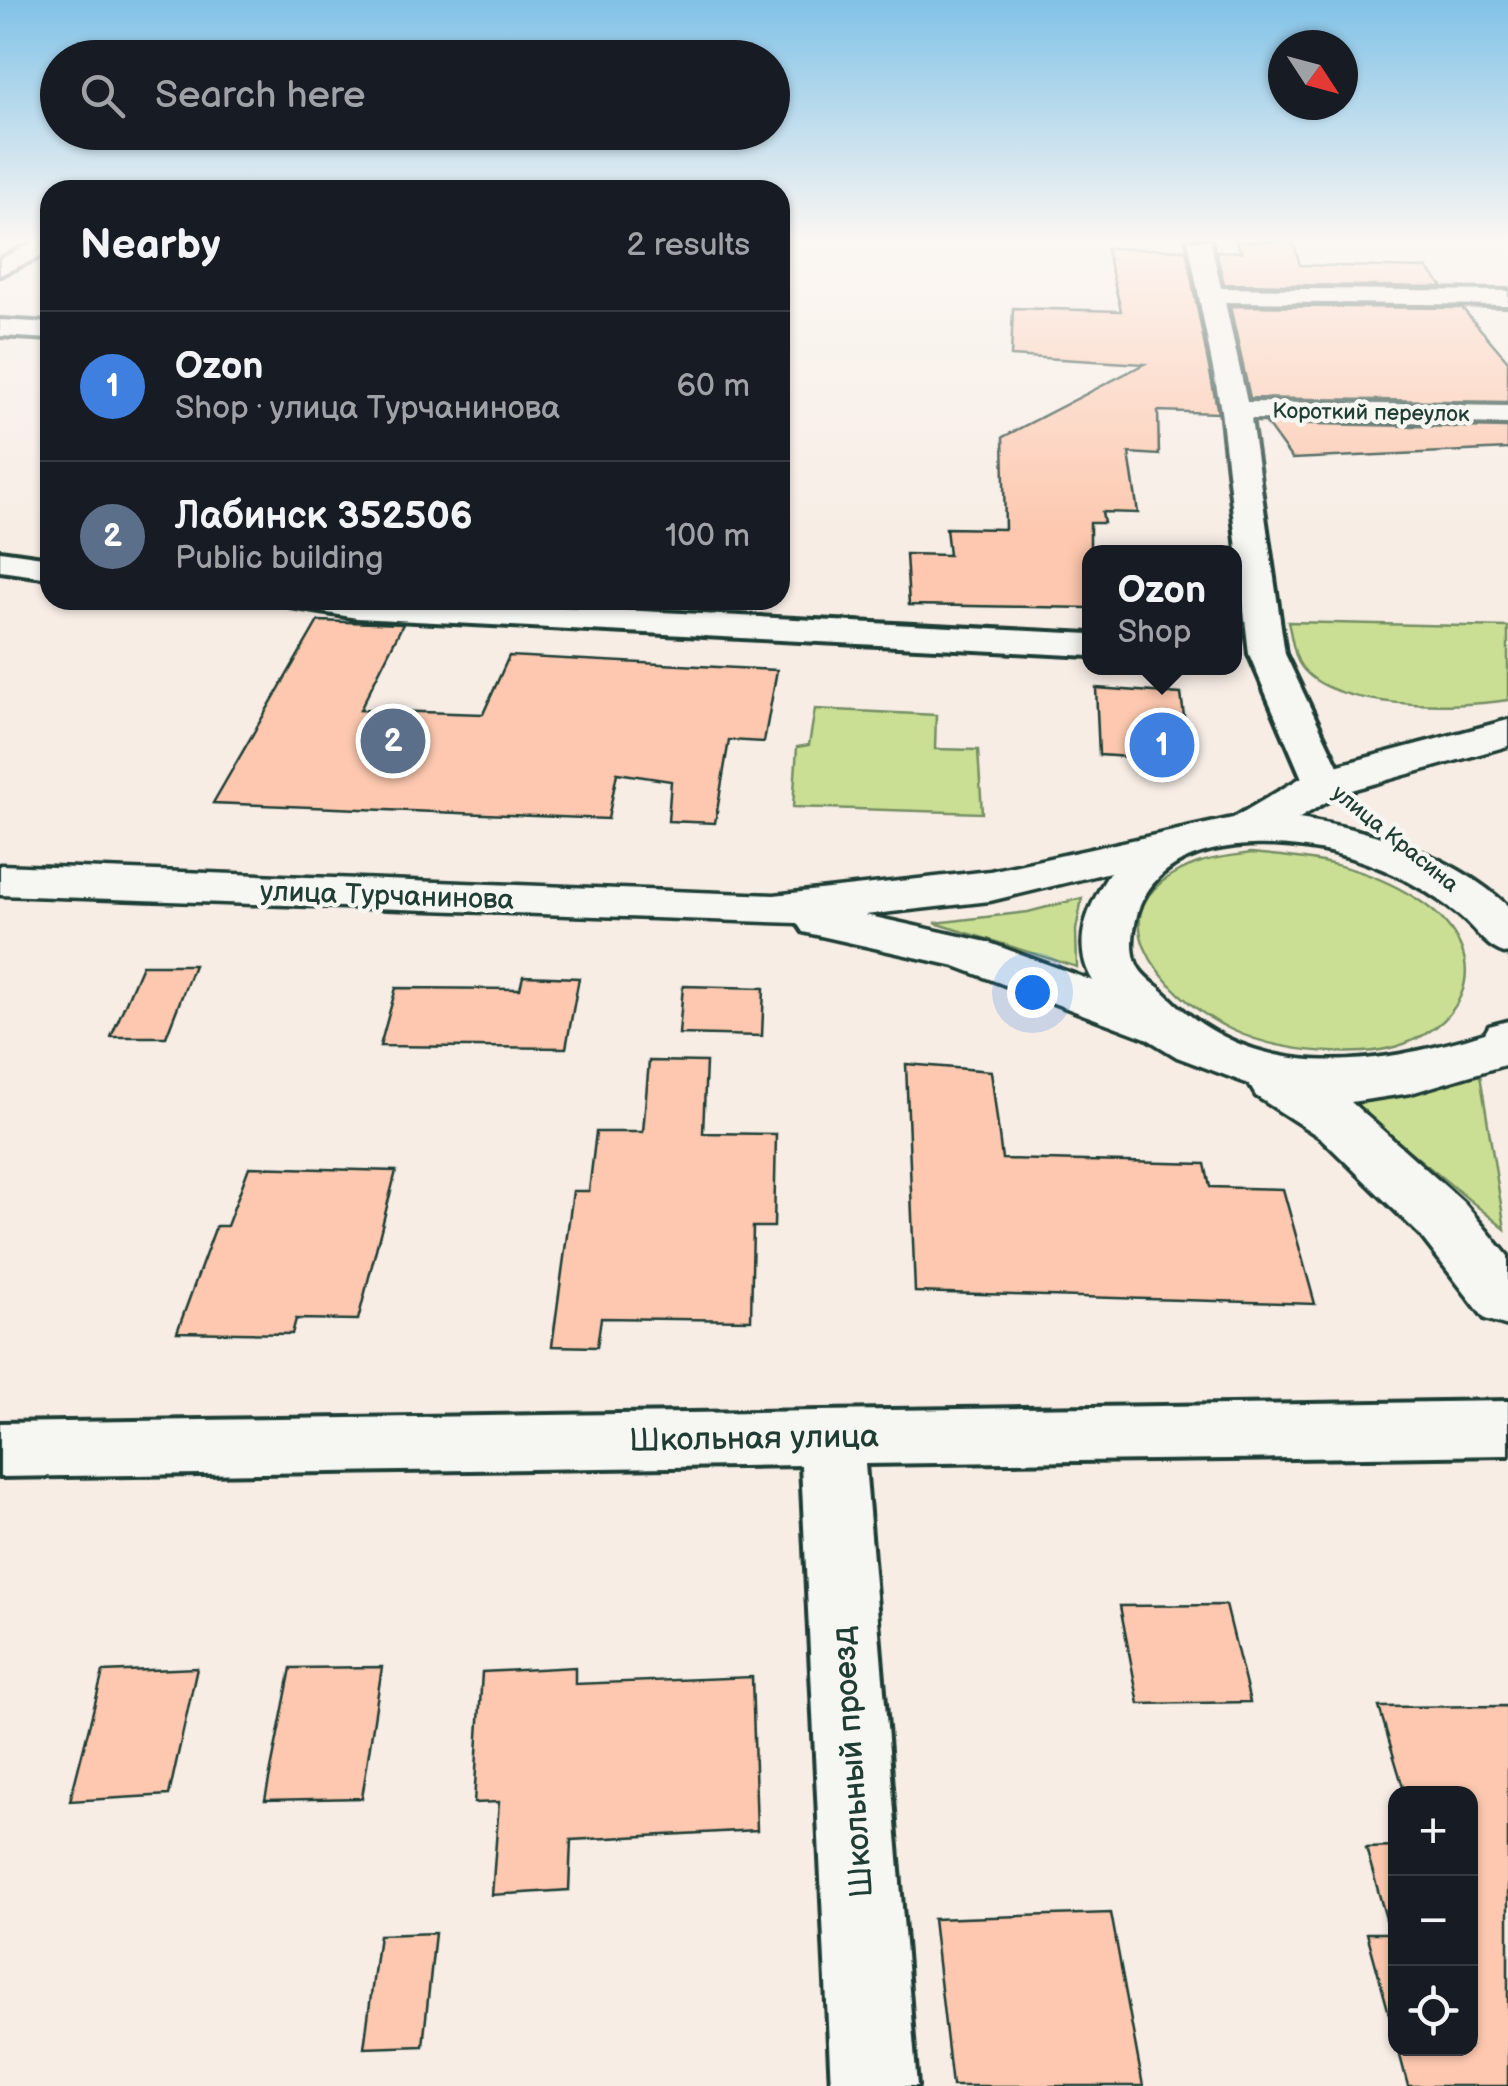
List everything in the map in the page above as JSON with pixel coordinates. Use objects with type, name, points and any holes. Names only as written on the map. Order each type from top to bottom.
[{"type":"street","name":"улица Красина","points":[[1220,337],[1235,410],[1251,653],[1325,784],[1495,923]]},
{"type":"street","name":"Короткий переулок","points":[[1235,410],[1508,415]]},
{"type":"street","points":[[0,561],[40,567]]},
{"type":"street","points":[[548,610],[1082,644]]},
{"type":"street","points":[[1247,830],[1325,784],[1508,734]]},
{"type":"street","points":[[1175,1034],[1114,974],[1106,931],[1122,888],[1147,862],[1194,838],[1247,830],[1330,838],[1385,853],[1495,923]]},
{"type":"street","name":"улица Турчанинова","points":[[0,880],[774,910],[990,886],[1194,838]]},
{"type":"street","name":"улица Турчанинова","points":[[774,910],[968,953],[1129,1010],[1252,1067]]},
{"type":"street","points":[[1252,1067],[1349,1083],[1411,1075],[1507,1046]]},
{"type":"street","points":[[1252,1067],[1342,1124],[1442,1219],[1508,1301]]},
{"type":"street","name":"Школьная улица","points":[[0,1450],[1508,1428]]},
{"type":"street","name":"Школьный проезд","points":[[831,1438],[874,2086]]},
{"type":"green space","points":[[1288,622],[1508,627],[1508,700],[1427,705],[1363,698],[1335,690],[1313,678],[1298,661]]},
{"type":"green space","points":[[815,709],[936,715],[935,749],[978,750],[982,813],[793,807],[797,747],[809,745]]},
{"type":"green space","points":[[1251,853],[1337,865],[1377,878],[1417,899],[1445,922],[1461,947],[1466,972],[1461,995],[1447,1017],[1426,1034],[1397,1046],[1363,1052],[1312,1051],[1245,1036],[1179,994],[1159,972],[1145,948],[1140,924],[1145,901],[1164,880],[1198,863]]},
{"type":"green space","points":[[1082,898],[1076,930],[1077,967],[935,923],[1028,912]]},
{"type":"green space","points":[[1480,1075],[1505,1229],[1338,1093],[1395,1093]]},
{"type":"building","points":[[1012,337],[1203,337],[1218,413],[1158,411],[1159,455],[1129,453],[1138,513],[1102,512],[1104,523],[1090,523],[1090,545],[1082,545],[1082,608],[909,605],[906,554],[949,555],[946,528],[1005,529],[1003,437],[1144,364],[1011,356]]},
{"type":"building","points":[[1237,337],[1487,337],[1508,361],[1508,402],[1250,398]]},
{"type":"building","points":[[1266,423],[1508,428],[1508,449],[1292,459]]},
{"type":"building","points":[[318,621],[403,624],[360,710],[483,714],[509,656],[777,670],[764,742],[729,740],[715,823],[668,821],[671,781],[617,773],[608,819],[213,803]]},
{"type":"building","points":[[1096,688],[1181,694],[1190,761],[1099,755]]},
{"type":"building","points":[[142,965],[194,965],[166,1037],[111,1037]]},
{"type":"building","points":[[523,976],[579,978],[566,1048],[380,1046],[396,988],[520,989]]},
{"type":"building","points":[[683,986],[764,988],[762,1036],[679,1034]]},
{"type":"building","points":[[649,1061],[706,1062],[703,1133],[776,1134],[774,1227],[753,1227],[751,1320],[601,1318],[597,1347],[552,1346],[573,1191],[589,1191],[596,1132],[643,1132]]},
{"type":"building","points":[[906,1064],[991,1071],[1002,1159],[1205,1164],[1210,1187],[1283,1189],[1315,1304],[915,1292]]},
{"type":"building","points":[[249,1167],[396,1171],[358,1320],[296,1319],[292,1334],[177,1332],[216,1226],[227,1226]]},
{"type":"building","points":[[1226,1605],[1250,1702],[1139,1704],[1120,1606]]},
{"type":"building","points":[[382,1667],[362,1798],[265,1800],[291,1668]]},
{"type":"building","points":[[575,1667],[575,1684],[752,1677],[757,1830],[571,1840],[569,1890],[492,1895],[499,1802],[474,1803],[482,1672]]},
{"type":"building","points":[[197,1668],[169,1795],[70,1801],[103,1672]]},
{"type":"building","points":[[1508,1706],[1508,2086],[1408,2086],[1400,2056],[1478,2056],[1478,1786],[1403,1786],[1379,1707]]},
{"type":"building","points":[[1388,1847],[1388,1926],[1366,1848]]},
{"type":"building","points":[[1111,1913],[1143,2086],[952,2086],[933,1919]]},
{"type":"building","points":[[435,1933],[423,2046],[364,2048],[379,1935]]},
{"type":"building","points":[[1367,1933],[1388,1933],[1388,2010]]},
{"type":"place","name":"Лабинск 352506","points":[[393,741]]},
{"type":"place","name":"Ozon","points":[[1162,745]]}]
